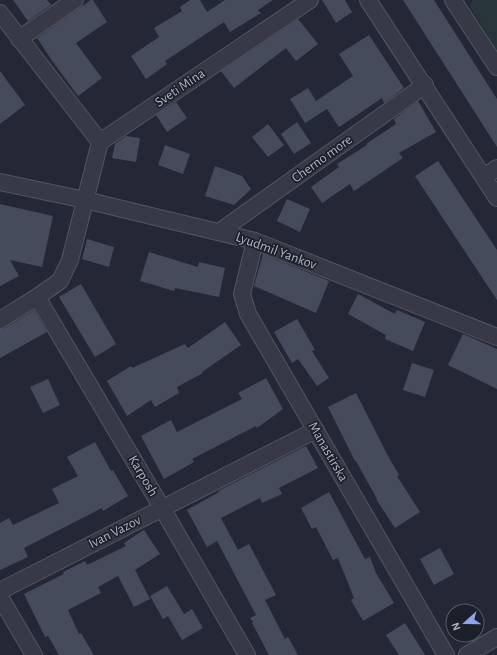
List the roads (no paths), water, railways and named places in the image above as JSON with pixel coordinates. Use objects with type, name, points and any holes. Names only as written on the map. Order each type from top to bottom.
[{"type":"street","points":[[19,39],[75,0]]},
{"type":"street","name":"Sveti Mina","points":[[100,142],[310,0]]},
{"type":"street","points":[[368,0],[425,85],[490,173],[497,198]]},
{"type":"street","points":[[453,0],[497,67]]},
{"type":"street","points":[[0,13],[100,142],[70,260],[60,281],[37,298],[0,320]]},
{"type":"street","name":"Cherno more","points":[[219,232],[425,85]]},
{"type":"street","name":"Lyudmil Yankov","points":[[0,182],[85,200],[255,241],[497,337]]},
{"type":"street","name":"Manastirska","points":[[255,241],[242,294],[248,314],[446,655]]},
{"type":"street","name":"Karposh","points":[[37,298],[162,508],[247,655]]},
{"type":"street","name":"Ivan Vazov","points":[[0,591],[316,430]]},
{"type":"street","points":[[0,597],[34,655]]},
{"type":"street","points":[[468,655],[497,637]]}]
